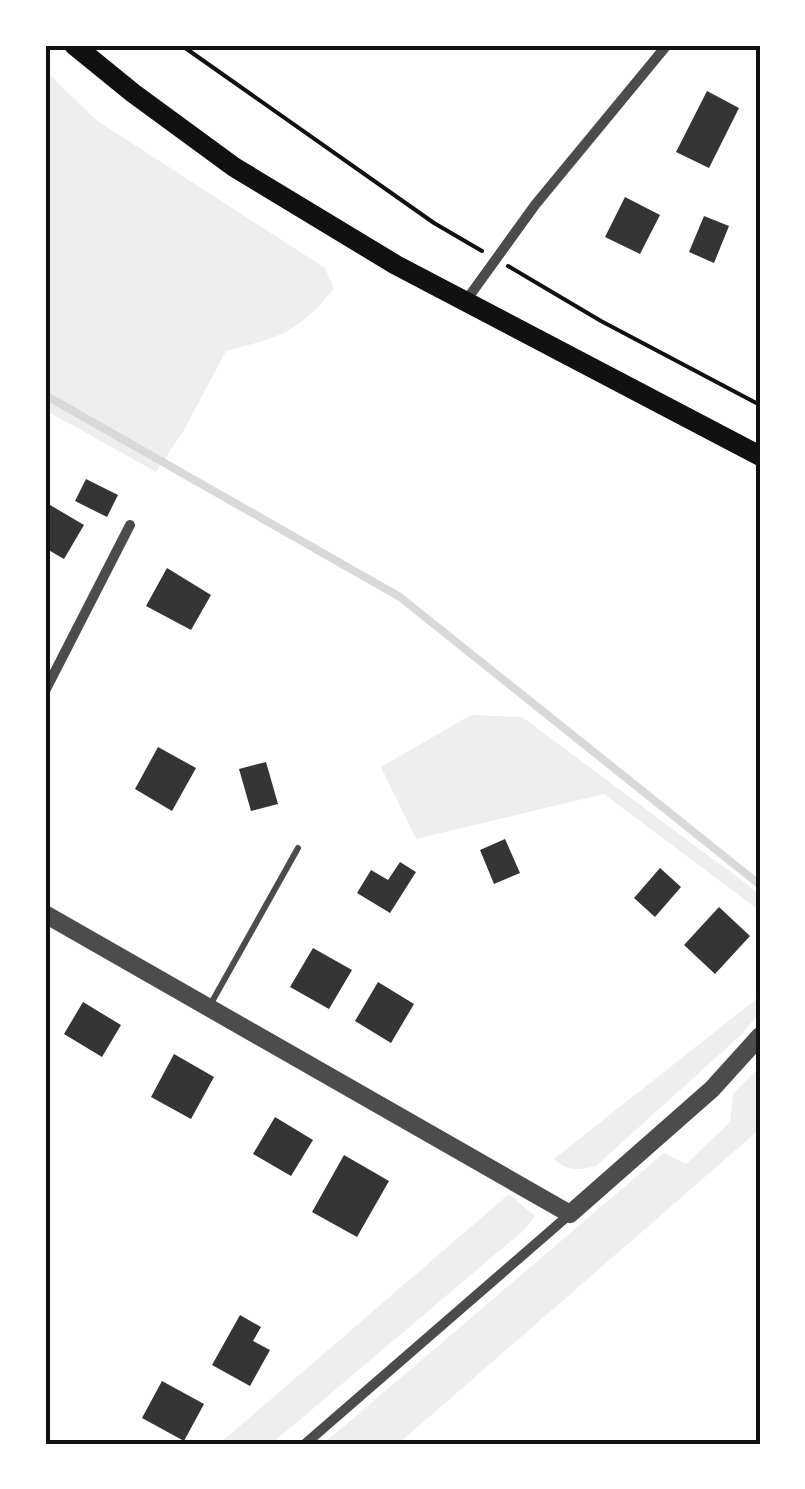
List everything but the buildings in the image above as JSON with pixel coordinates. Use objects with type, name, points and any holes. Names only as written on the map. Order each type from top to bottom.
[{"type":"main road","points":[[74,45],[234,166],[396,265],[760,456]]},
{"type":"street","points":[[465,302],[535,205],[667,45]]},
{"type":"street","points":[[45,692],[130,525]]},
{"type":"street","points":[[45,914],[570,1214]]},
{"type":"street","points":[[305,1444],[712,1089],[760,1036]]},
{"type":"lane","points":[[208,1008],[298,848]]},
{"type":"path","points":[[181,45],[434,223],[601,321],[760,405]]},
{"type":"shaded area","points":[[45,70],[96,120],[325,268],[334,289],[309,316],[287,331],[226,351],[184,430],[156,472],[45,410]]},
{"type":"shaded area","points":[[471,715],[522,717],[760,894],[760,911],[604,794],[416,839],[381,767]]},
{"type":"shaded area","points":[[760,996],[760,1012],[742,1034],[596,1166],[574,1169],[554,1159]]},
{"type":"shaded area","points":[[760,1066],[760,1129],[398,1444],[323,1444],[664,1153],[686,1164],[730,1122],[733,1094]]},
{"type":"shaded area","points":[[509,1194],[535,1216],[524,1230],[271,1444],[219,1444]]},
{"type":"waterway","points":[[45,395],[400,597],[760,885]]}]
